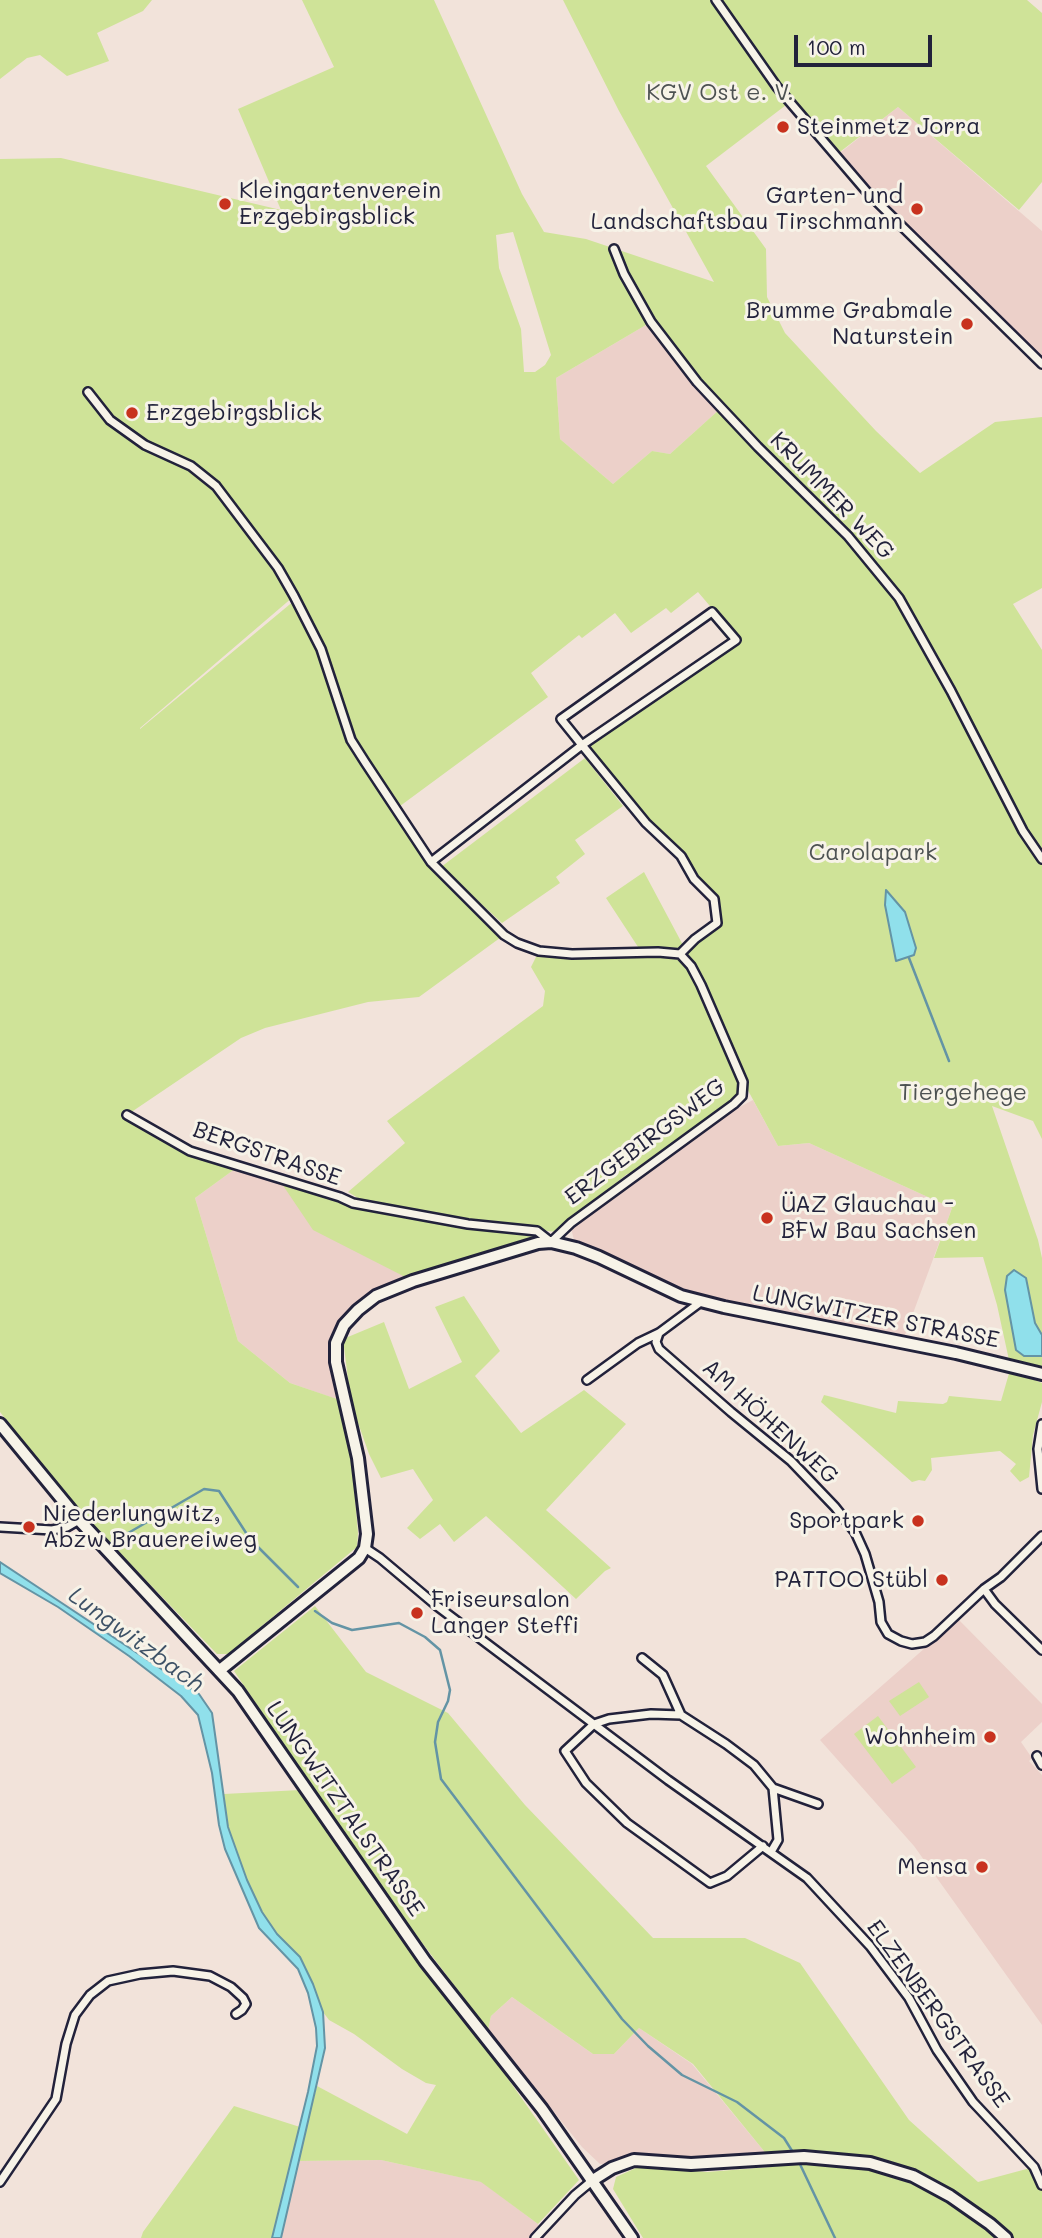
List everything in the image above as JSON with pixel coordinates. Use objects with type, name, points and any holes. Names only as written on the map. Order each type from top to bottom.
[{"type":"street","points":[[716,0],[778,87],[867,192],[1042,364]]},
{"type":"street","name":"KRUMMER WEG","points":[[614,249],[624,274],[651,322],[697,382],[848,536],[899,598],[951,691],[1023,831],[1042,859]]},
{"type":"street","points":[[88,392],[110,420],[145,445],[191,466],[216,486],[278,568],[321,649],[351,740],[431,862],[504,935],[517,943],[539,951],[572,954],[680,954],[717,923],[710,893],[694,878],[671,844],[646,822],[582,744],[561,719],[712,612],[736,640],[582,744],[431,862]]},
{"type":"street","name":"ERZGEBIRGSWEG","points":[[551,1242],[571,1223],[742,1096],[743,1082],[706,997],[691,966],[680,954]]},
{"type":"street","name":"BERGSTRASSE","points":[[127,1115],[190,1152],[340,1197],[345,1201],[468,1224],[537,1231],[551,1242]]},
{"type":"street","points":[[220,1670],[359,1558],[365,1548],[367,1534],[358,1458],[336,1362],[336,1343],[344,1325],[376,1296],[413,1281],[538,1243],[551,1242]]},
{"type":"street","name":"LUNGWITZER STRASSE","points":[[551,1242],[588,1252],[681,1296],[956,1353],[1042,1374]]},
{"type":"street","points":[[587,1380],[638,1343],[659,1334],[702,1301]]},
{"type":"street","name":"AM HÖHENWEG","points":[[659,1334],[656,1342],[659,1349],[790,1461],[835,1507],[855,1532],[865,1554],[879,1602],[881,1622],[888,1634],[901,1641],[912,1644],[925,1642],[1001,1577],[1042,1536]]},
{"type":"street","name":"LUNGWITZTALSTRASSE","points":[[0,1424],[79,1520],[238,1691],[425,1961],[542,2109],[632,2238]]},
{"type":"street","points":[[1042,1424],[1038,1449],[1042,1489]]},
{"type":"street","points":[[0,1527],[52,1530],[67,1527],[79,1520]]},
{"type":"street","name":"ELZENBERGSTRASSE","points":[[365,1548],[436,1606],[594,1724],[807,1878],[870,1946],[909,1998],[937,2050],[973,2102],[1034,2168],[1042,2185]]},
{"type":"street","points":[[984,1589],[995,1604],[1042,1650]]},
{"type":"street","points":[[642,1658],[663,1675],[681,1715]]},
{"type":"street","points":[[763,1846],[727,1876],[710,1882],[626,1823],[586,1783],[565,1751],[594,1724],[622,1716],[681,1715],[754,1765],[773,1788],[818,1804]]},
{"type":"street","points":[[1037,1756],[1042,1765]]},
{"type":"street","points":[[771,1852],[778,1840],[773,1788]]},
{"type":"street","points":[[0,2182],[56,2099],[66,2044],[75,2015],[90,1996],[108,1980],[173,1972],[210,1976],[231,1987],[243,1998],[246,2004],[236,2014]]},
{"type":"street","points":[[535,2238],[575,2195],[593,2180],[612,2168],[634,2160],[691,2164],[804,2157],[870,2163],[913,2176],[950,2196],[1006,2238]]},
{"type":"shaded area","points":[[898,107],[1042,231],[1042,364],[836,156]]},
{"type":"shaded area","points":[[651,322],[721,408],[670,454],[652,451],[613,484],[560,439],[556,378]]},
{"type":"shaded area","name":"ÜAZ Glauchau - BFW Bau Sachsen","points":[[753,1100],[778,1146],[809,1143],[952,1208],[902,1343],[681,1296],[576,1248],[571,1228],[723,1116]]},
{"type":"shaded area","points":[[239,1166],[278,1178],[413,1281],[358,1310],[336,1343],[345,1402],[290,1383],[238,1341],[195,1198]]},
{"type":"shaded area","points":[[958,1619],[1042,1704],[1042,1722],[1021,1742],[1032,1758],[1029,1761],[1042,1775],[1042,2025],[914,1846],[820,1740]]},
{"type":"shaded area","points":[[512,1997],[593,2054],[614,2054],[639,2028],[692,2064],[768,2156],[600,2164],[582,2147],[488,2030],[491,2016]]},
{"type":"shaded area","points":[[381,2160],[482,2182],[538,2224],[542,2238],[281,2238],[298,2161]]},
{"type":"green space","points":[[0,0],[152,0],[143,11],[97,33],[109,61],[67,76],[40,55],[27,58],[0,79]]},
{"type":"green space","points":[[302,0],[434,0],[522,194],[544,232],[586,239],[714,282],[619,111],[563,0],[1027,0],[1042,13],[1042,182],[1019,210],[898,107],[836,155],[790,102],[706,166],[766,249],[767,297],[785,333],[876,431],[920,473],[995,422],[1042,417],[1042,588],[1013,604],[1042,650],[1042,1139],[1033,1121],[992,1106],[1042,1258],[1042,1368],[1009,1360],[983,1257],[934,1258],[952,1208],[809,1143],[778,1146],[744,1083],[742,1096],[641,1172],[627,1174],[556,1232],[468,1221],[363,1201],[348,1192],[405,1143],[387,1121],[543,1006],[545,991],[531,967],[539,951],[642,953],[606,898],[644,872],[684,947],[717,923],[714,899],[694,879],[681,856],[659,836],[585,744],[738,639],[698,592],[671,613],[666,608],[631,633],[615,613],[582,638],[579,635],[531,673],[548,697],[396,809],[431,862],[504,935],[419,997],[368,1002],[265,1028],[241,1038],[127,1115],[190,1151],[239,1166],[195,1198],[238,1341],[290,1383],[340,1400],[351,1451],[357,1547],[228,1654],[217,1654],[85,1517],[0,1412],[0,159],[61,158],[281,210],[238,109],[334,67]],"holes":[[[513,232],[551,355],[545,365],[535,372],[524,372],[521,329],[499,268],[496,235]],[[651,322],[721,408],[670,454],[652,451],[613,484],[560,439],[556,378]],[[293,597],[295,600],[140,728]]]},
{"type":"green space","points":[[585,758],[623,806],[575,840],[585,854],[556,877],[560,883],[502,923],[441,867]]},
{"type":"green space","points":[[278,1178],[353,1203],[537,1231],[551,1242],[413,1281],[313,1230]]},
{"type":"green space","points":[[464,1296],[500,1351],[475,1376],[521,1433],[584,1390],[626,1424],[546,1510],[611,1568],[576,1599],[486,1516],[454,1542],[440,1524],[420,1539],[407,1528],[433,1500],[413,1469],[381,1478],[369,1454],[351,1403],[343,1339],[384,1322],[409,1389],[462,1362],[435,1307]]},
{"type":"green space","points":[[1010,1370],[1042,1383],[1042,1402],[1033,1435],[1029,1477],[1020,1482],[1010,1471],[1016,1464],[1000,1451],[931,1458],[932,1470],[925,1481],[912,1482],[821,1402],[824,1395],[896,1413],[898,1401],[943,1404],[949,1396],[1001,1401]]},
{"type":"green space","points":[[315,1606],[366,1672],[448,1713],[525,1805],[653,1938],[745,1938],[800,1963],[909,2120],[978,2182],[1034,2167],[1042,2185],[1042,2238],[643,2238],[613,2189],[616,2177],[636,2168],[657,2167],[707,2172],[770,2167],[768,2156],[693,2064],[639,2028],[614,2054],[593,2054],[512,1997],[491,2016],[488,2030],[386,1895],[234,1671]]},
{"type":"green space","points":[[919,1682],[929,1697],[900,1716],[889,1701]]},
{"type":"green space","points":[[878,1716],[916,1767],[892,1784],[854,1734]]},
{"type":"green space","points":[[300,1790],[345,1859],[485,2046],[579,2180],[538,2224],[481,2182],[381,2160],[298,2161],[317,2086],[407,2134],[436,2085],[426,2083],[402,2069],[354,2034],[329,2020],[323,2012],[300,1957],[277,1934],[262,1912],[247,1880],[228,1827],[224,1794]]},
{"type":"green space","points":[[234,2106],[300,2127],[272,2238],[141,2238],[143,2232]]},
{"type":"water","points":[[886,890],[905,912],[916,948],[914,955],[896,961],[885,905]]},
{"type":"water","points":[[1014,1270],[1026,1278],[1035,1323],[1042,1335],[1042,1356],[1024,1356],[1016,1350],[1005,1290],[1007,1276]]},
{"type":"water","points":[[0,1562],[199,1694],[212,1713],[228,1827],[247,1880],[262,1912],[277,1934],[300,1957],[323,2012],[325,2048],[281,2238],[272,2238],[308,2092],[317,2046],[316,2028],[308,1993],[298,1969],[259,1928],[225,1849],[212,1773],[198,1715],[181,1696],[129,1656],[58,1607],[0,1573]]},
{"type":"waterway","points":[[909,958],[949,1061]]},
{"type":"waterway","points":[[111,1543],[204,1489],[219,1491],[250,1539],[298,1587]]},
{"type":"waterway","points":[[315,1611],[332,1623],[352,1630],[399,1623],[425,1637],[440,1650],[450,1690],[438,1722],[435,1742],[441,1779],[622,2019],[682,2075],[737,2102],[784,2138],[794,2154]]},
{"type":"waterway","points":[[798,2160],[835,2238]]},
{"type":"place","name":"Steinmetz Jorra","points":[[783,127]]},
{"type":"place","name":"Kleingartenverein Erzgebirgsblick","points":[[225,204]]},
{"type":"place","name":"Garten- und Landschaftsbau Tirschmann","points":[[917,209]]},
{"type":"place","name":"Brumme Grabmale Naturstein","points":[[967,324]]},
{"type":"place","name":"Erzgebirgsblick","points":[[132,413]]},
{"type":"place","name":"ÜAZ Glauchau - BFW Bau Sachsen","points":[[767,1218]]},
{"type":"place","name":"Sportpark","points":[[918,1521]]},
{"type":"place","name":"Niederlungwitz, Abzw Brauereiweg","points":[[29,1527]]},
{"type":"place","name":"PATTOO Stübl","points":[[942,1580]]},
{"type":"place","name":"Friseursalon Langer Steffi","points":[[417,1613]]},
{"type":"place","name":"Wohnheim","points":[[990,1737]]},
{"type":"place","name":"Mensa","points":[[982,1867]]},
{"type":"park label","name":"KGV Ost e. V.","points":[[720,93]]},
{"type":"park label","name":"Carolapark","points":[[873,853]]},
{"type":"park label","name":"Tiergehege","points":[[963,1093]]},
{"type":"water label","name":"Lungwitzbach","points":[[136,1640]]}]
